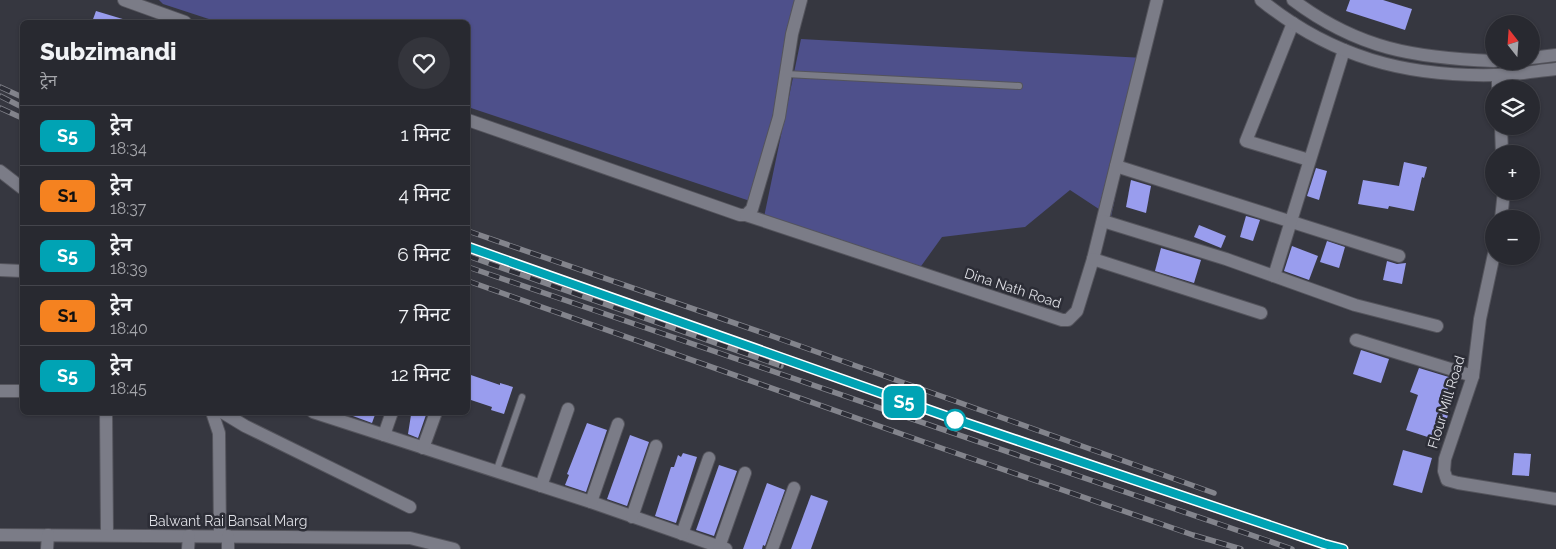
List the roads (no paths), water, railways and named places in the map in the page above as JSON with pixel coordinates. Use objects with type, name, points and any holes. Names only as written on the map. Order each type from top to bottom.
[{"type":"street","points":[[124,0],[145,5],[180,20]]},
{"type":"street","points":[[746,215],[752,209],[779,117],[792,34],[802,0]]},
{"type":"street","name":"Dina Nath Road","points":[[470,121],[740,215],[746,215],[1062,320],[1068,320],[1077,311],[1094,259],[1157,0]]},
{"type":"street","points":[[1261,0],[1293,23],[1344,50],[1379,63],[1406,69],[1450,74],[1498,75],[1556,69]]},
{"type":"street","points":[[1294,0],[1326,23],[1349,35],[1375,45],[1406,53],[1446,59],[1485,61]]},
{"type":"street","points":[[1293,23],[1246,140],[1310,160]]},
{"type":"street","points":[[1274,276],[1344,50]]},
{"type":"street","points":[[1540,57],[1556,56]]},
{"type":"street","points":[[1498,75],[1498,80]]},
{"type":"street","points":[[1116,166],[1399,256]]},
{"type":"street","points":[[0,171],[20,186]]},
{"type":"street","points":[[1103,221],[1226,259],[1356,305],[1437,326]]},
{"type":"street","points":[[1094,259],[1262,313]]},
{"type":"street","name":"Flour Mill Road","points":[[1492,265],[1480,319],[1473,376],[1445,459],[1444,471],[1447,480],[1458,483],[1556,499]]},
{"type":"street","points":[[0,270],[20,270]]},
{"type":"street","points":[[1356,340],[1473,376]]},
{"type":"street","points":[[0,391],[20,391]]},
{"type":"street","points":[[540,486],[568,409]]},
{"type":"street","points":[[106,415],[106,535]]},
{"type":"street","points":[[213,415],[219,434],[225,541]]},
{"type":"street","points":[[227,415],[245,426],[410,507]]},
{"type":"street","points":[[330,415],[346,418],[384,435],[591,502],[722,548],[745,473]]},
{"type":"street","points":[[384,435],[391,415]]},
{"type":"street","points":[[423,448],[435,415]]},
{"type":"street","points":[[591,502],[618,424]]},
{"type":"street","points":[[632,517],[656,446]]},
{"type":"street","points":[[682,534],[709,458]]},
{"type":"street","points":[[772,549],[794,488]]},
{"type":"street","points":[[47,549],[48,534]]},
{"type":"street","name":"Balwant Rai Bansal Marg","points":[[0,535],[138,536],[188,543],[225,541],[401,543],[422,540],[436,547],[454,549]]},
{"type":"street","points":[[138,536],[138,549]]},
{"type":"lane","points":[[786,74],[1019,86]]},
{"type":"lane","points":[[496,472],[522,397]]},
{"type":"railway","points":[[0,87],[20,96]]},
{"type":"railway","points":[[0,96],[20,106]]},
{"type":"railway","points":[[0,108],[20,117]]},
{"type":"railway","points":[[470,232],[769,335],[1214,493]]},
{"type":"railway","points":[[470,248],[960,421],[1343,549]]},
{"type":"railway","points":[[470,257],[781,366]]},
{"type":"railway","points":[[470,268],[1292,549]]},
{"type":"railway","points":[[470,282],[944,449],[1193,535],[1241,549]]},
{"type":"train","name":"S5","points":[[470,248],[960,421],[1209,506],[1343,549]]}]
